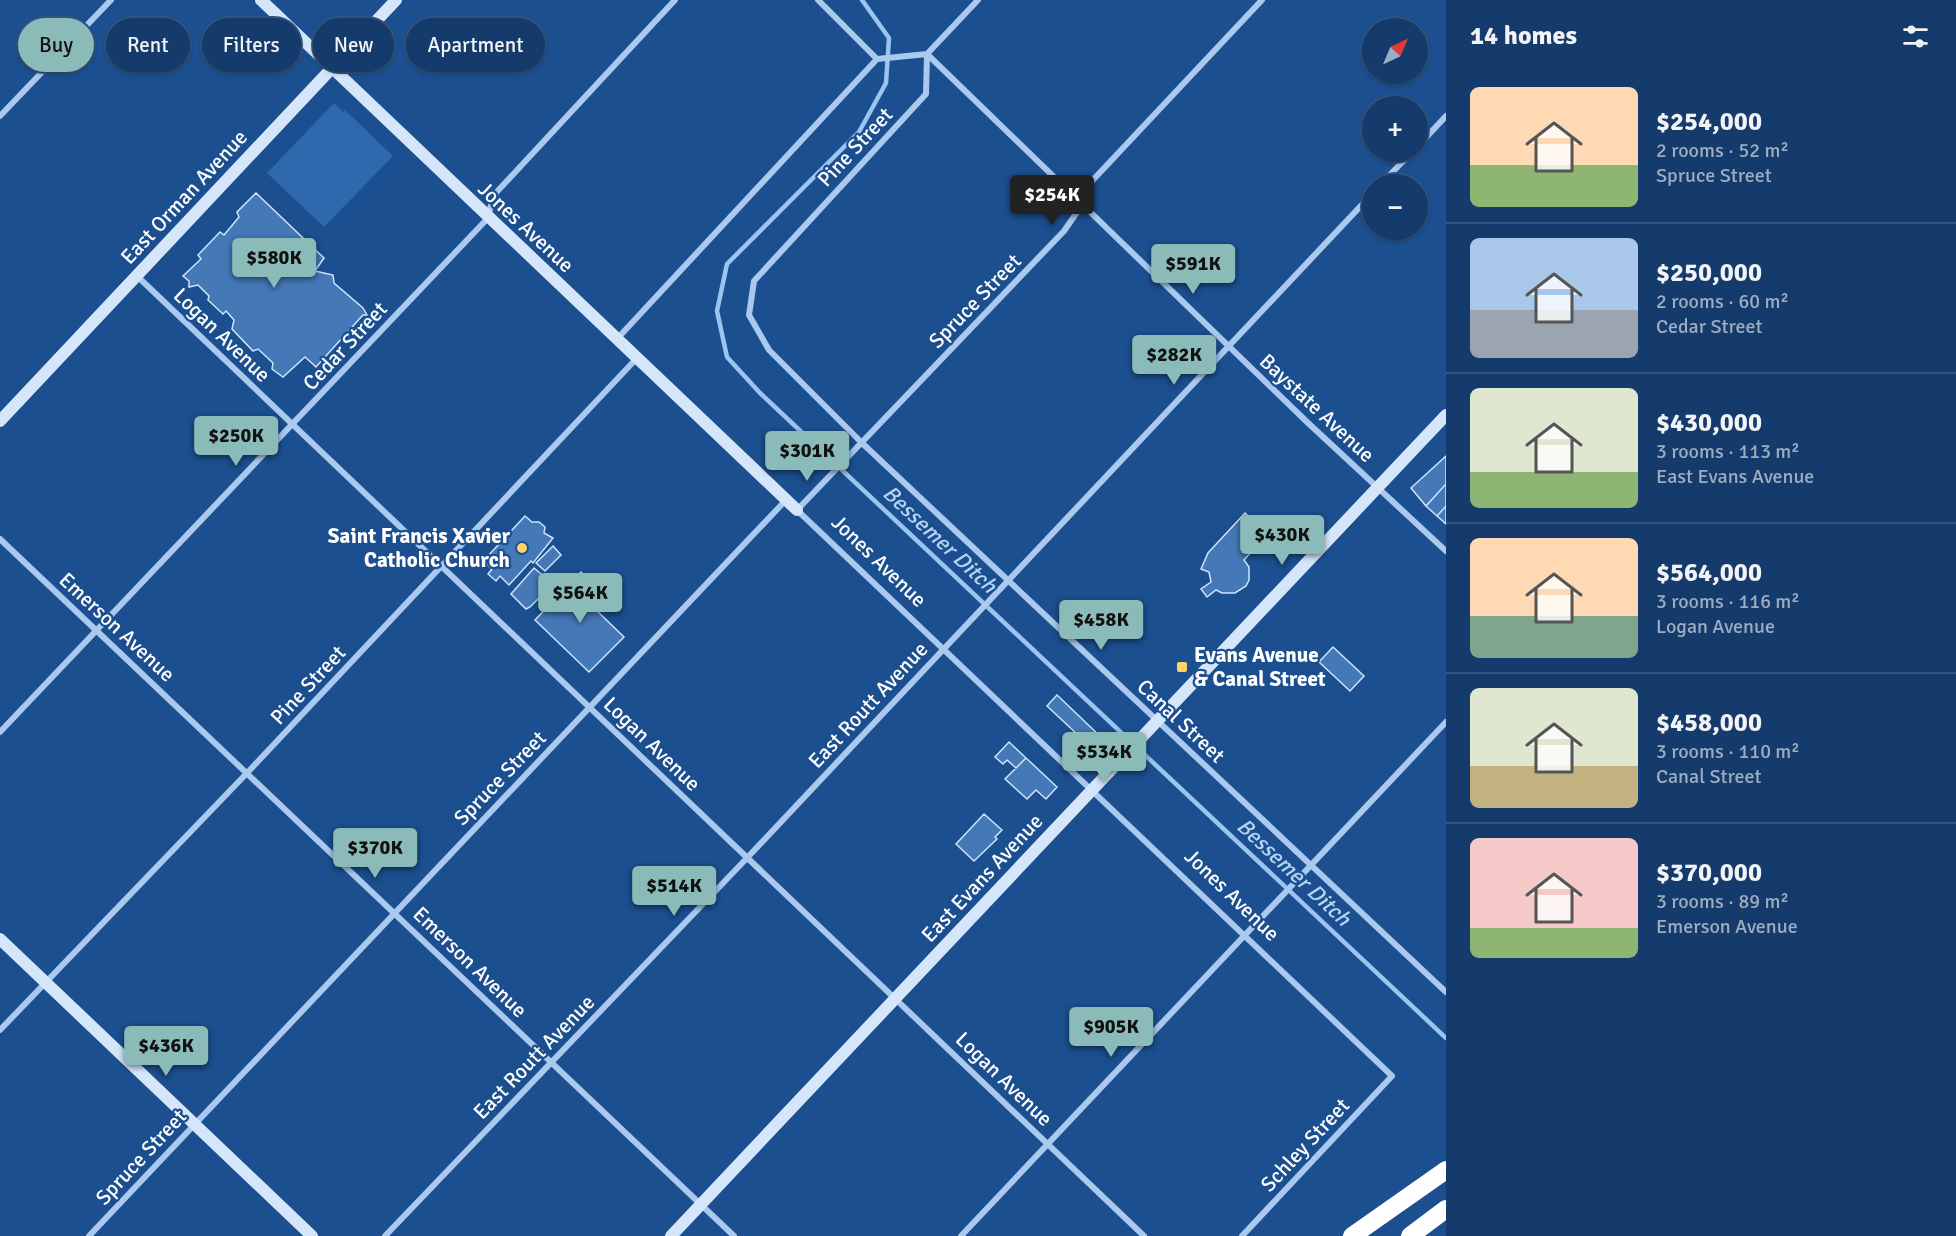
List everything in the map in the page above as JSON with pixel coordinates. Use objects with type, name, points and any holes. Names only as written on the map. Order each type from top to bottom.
[{"type":"highway","points":[[1352,1236],[1446,1170]]},
{"type":"highway","points":[[1410,1236],[1446,1209]]},
{"type":"street","points":[[0,116],[111,0]]},
{"type":"street","name":"Jones Avenue","points":[[261,0],[313,50]]},
{"type":"street","name":"East Orman Avenue","points":[[379,18],[396,0]]},
{"type":"street","name":"Cedar Street","points":[[0,732],[488,218],[493,196],[675,0]]},
{"type":"street","points":[[818,0],[877,59],[927,54],[978,0]]},
{"type":"street","name":"Spruce Street","points":[[797,510],[1064,231],[1082,205],[1092,181],[1262,0]]},
{"type":"street","name":"Pine Street","points":[[749,315],[754,281],[926,94],[927,54]]},
{"type":"street","name":"Baystate Avenue","points":[[927,54],[1228,346],[1446,551]]},
{"type":"street","name":"Pine Street","points":[[616,340],[877,59]]},
{"type":"street","name":"East Orman Avenue","points":[[0,421],[326,72]]},
{"type":"street","name":"Jones Avenue","points":[[336,72],[636,359],[1245,934],[1392,1077]]},
{"type":"street","points":[[1428,135],[1446,116]]},
{"type":"street","points":[[1391,174],[1402,162]]},
{"type":"street","name":"East Routt Avenue","points":[[385,1236],[747,858],[1362,205]]},
{"type":"street","name":"Logan Avenue","points":[[137,276],[513,636],[897,998],[1144,1236]]},
{"type":"street","name":"Canal Street","points":[[749,315],[769,350],[862,443],[1446,992]]},
{"type":"street","name":"Pine Street","points":[[0,1030],[247,773],[636,359]]},
{"type":"street","name":"East Evans Avenue","points":[[671,1236],[1446,415]]},
{"type":"street","name":"Spruce Street","points":[[89,1236],[786,500]]},
{"type":"street","name":"Emerson Avenue","points":[[0,539],[734,1236]]},
{"type":"street","points":[[961,1236],[1446,722]]},
{"type":"street","points":[[0,939],[312,1236]]},
{"type":"street","name":"Schley Street","points":[[1242,1236],[1392,1077]]},
{"type":"shaded area","points":[[334,103],[343,112],[345,110],[393,156],[324,227],[267,173]]},
{"type":"building","points":[[256,193],[324,258],[315,271],[333,275],[334,283],[363,308],[367,315],[363,315],[316,367],[305,357],[283,377],[272,369],[273,363],[258,349],[253,351],[232,329],[234,320],[226,311],[223,314],[208,300],[209,296],[198,285],[189,287],[189,281],[183,276],[201,259],[198,255],[220,232],[224,235],[239,217],[237,212]]},
{"type":"building","points":[[1446,456],[1446,484],[1426,506],[1411,488]]},
{"type":"building","points":[[1446,484],[1446,506],[1437,516],[1426,506]]},
{"type":"building","points":[[1446,506],[1446,524],[1437,516]]},
{"type":"building","points":[[1245,513],[1267,534],[1244,560],[1249,567],[1249,580],[1246,586],[1235,593],[1222,593],[1216,590],[1207,597],[1201,589],[1211,582],[1209,572],[1201,569],[1208,553]]},
{"type":"building","name":"Saint Francis Xavier Catholic Church","points":[[525,516],[532,522],[539,522],[545,527],[544,533],[553,538],[533,563],[531,561],[509,585],[500,576],[496,581],[488,574],[492,569],[485,563],[485,559]]},
{"type":"building","points":[[553,546],[561,555],[545,571],[536,563]]},
{"type":"building","points":[[534,568],[553,584],[526,609],[511,594]]},
{"type":"building","points":[[581,572],[597,587],[588,596],[598,606],[595,609],[624,637],[589,672],[535,620]]},
{"type":"building","points":[[1333,647],[1364,676],[1350,691],[1319,662]]},
{"type":"building","points":[[1057,695],[1103,739],[1093,749],[1047,706]]},
{"type":"building","points":[[1009,742],[1026,758],[1016,768],[1007,760],[1003,764],[995,757]]},
{"type":"building","points":[[1026,758],[1057,787],[1046,799],[1036,790],[1027,799],[1005,779]]},
{"type":"building","points":[[984,814],[1002,830],[995,837],[997,839],[974,861],[956,844]]},
{"type":"waterway","name":"Bessemer Ditch","points":[[862,0],[889,38],[886,83],[859,132],[727,264],[717,311],[727,357],[760,393],[1446,1038]]},
{"type":"place","name":"Saint Francis Xavier Catholic Church","points":[[522,548]]},
{"type":"place","name":"Evans Avenue & Canal Street","points":[[1182,667]]}]
